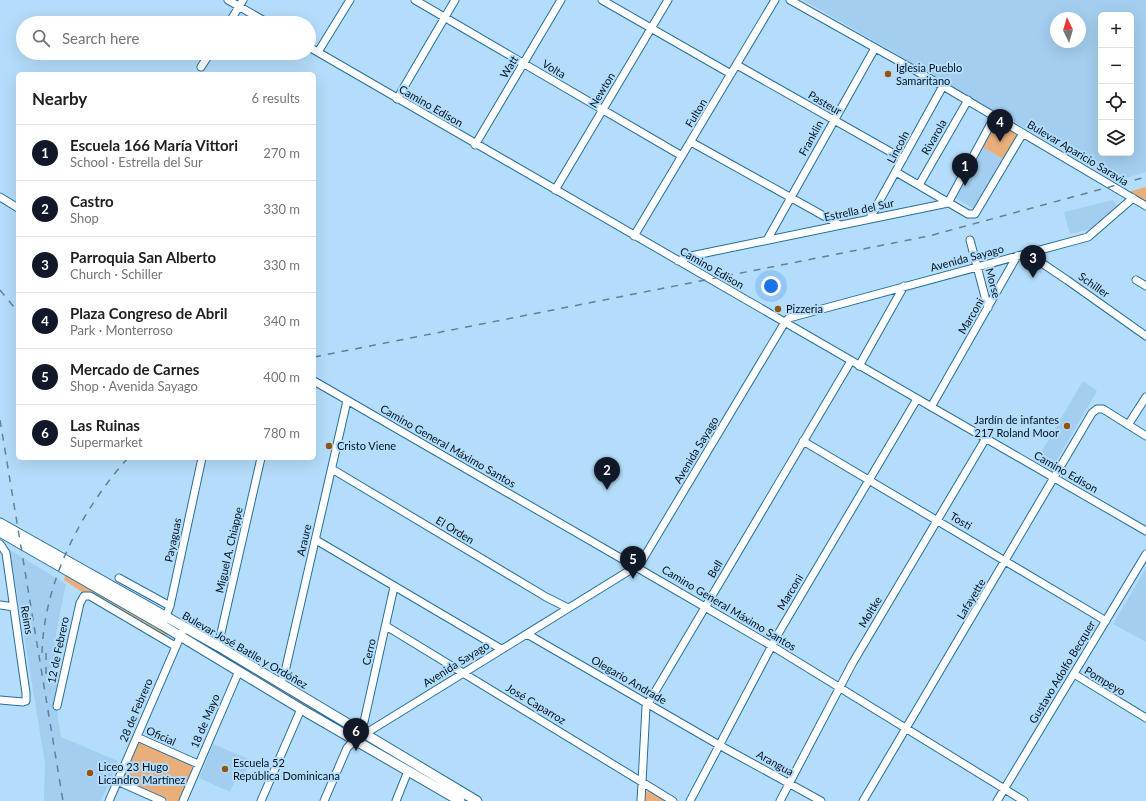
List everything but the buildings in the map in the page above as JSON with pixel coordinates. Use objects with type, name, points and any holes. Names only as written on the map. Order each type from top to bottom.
[{"type":"main road","name":"Bulevar José Batlle y Ordóñez","points":[[0,522],[182,632],[239,671],[301,709],[460,801]]},
{"type":"main road","name":"Bulevar José Batlle y Ordóñez","points":[[0,532],[164,621]]},
{"type":"main road","name":"Bulevar José Batlle y Ordóñez","points":[[182,632],[218,646],[477,801]]},
{"type":"street","points":[[228,0],[241,3],[259,16]]},
{"type":"street","points":[[318,52],[350,0]]},
{"type":"street","name":"Volta","points":[[415,0],[682,156]]},
{"type":"street","points":[[397,99],[455,0]]},
{"type":"street","name":"Watt","points":[[475,144],[561,0]]},
{"type":"street","points":[[602,0],[731,74]]},
{"type":"street","name":"Newton","points":[[555,190],[668,0]]},
{"type":"street","name":"Fulton","points":[[634,236],[775,0]]},
{"type":"street","name":"Bulevar Aparicio Saravia","points":[[790,0],[968,100],[1146,206]]},
{"type":"street","points":[[233,16],[241,3]]},
{"type":"street","name":"Franklin","points":[[767,240],[875,48]]},
{"type":"street","name":"Camino Edison","points":[[318,52],[858,366],[1146,531]]},
{"type":"street","points":[[200,67],[205,60]]},
{"type":"street","name":"Pasteur","points":[[737,65],[903,160]]},
{"type":"street","name":"Lincoln","points":[[870,218],[943,86]]},
{"type":"street","name":"Rivarola","points":[[919,185],[968,100]]},
{"type":"street","points":[[948,203],[995,116]]},
{"type":"street","points":[[896,172],[968,214],[977,212],[1023,133]]},
{"type":"street","points":[[691,142],[840,225]]},
{"type":"street","points":[[0,197],[16,207]]},
{"type":"street","name":"Avenida Sayago","points":[[324,801],[347,748],[364,733],[527,634],[636,566],[643,560],[784,322],[789,318],[1088,237],[1133,198]]},
{"type":"street","name":"Estrella del Sur","points":[[678,261],[691,256],[948,203]]},
{"type":"street","name":"Morse","points":[[970,240],[988,308]]},
{"type":"street","name":"Schiller","points":[[1027,253],[1146,336]]},
{"type":"street","name":"Marconi","points":[[931,407],[1017,256]]},
{"type":"street","points":[[1136,280],[1146,286]]},
{"type":"street","points":[[858,366],[904,286]]},
{"type":"street","name":"Bell","points":[[642,801],[645,712],[648,703],[851,361]]},
{"type":"street","name":"Camino General Máximo Santos","points":[[316,382],[772,646],[1024,801]]},
{"type":"street","points":[[1146,397],[1128,425],[1146,436]]},
{"type":"street","name":"Marconi","points":[[690,801],[772,646],[917,400]]},
{"type":"street","name":"Araure","points":[[280,682],[284,676],[347,401]]},
{"type":"street","name":"Lafayette","points":[[863,801],[1092,413],[1097,409],[1103,409],[1128,425]]},
{"type":"street","name":"Moltke","points":[[780,801],[839,688],[986,438]]},
{"type":"street","name":"Tosti","points":[[803,441],[1106,621]]},
{"type":"street","name":"Payaguas","points":[[164,621],[170,606],[202,460]]},
{"type":"street","name":"Miguel A. Chiappe","points":[[218,646],[261,460]]},
{"type":"street","name":"El Orden","points":[[332,469],[546,597],[568,608]]},
{"type":"street","points":[[316,540],[501,649]]},
{"type":"street","name":"Reims","points":[[0,544],[6,553],[26,685],[26,701],[18,703],[0,700]]},
{"type":"street","name":"Gustavo Adolfo Becquer","points":[[997,801],[1146,554]]},
{"type":"street","name":"Bulevar José Batlle y Ordóñez","points":[[119,578],[170,606]]},
{"type":"street","name":"Cerro","points":[[364,722],[394,587]]},
{"type":"street","name":"12 de Febrero","points":[[57,706],[81,599],[84,596],[90,596],[175,646]]},
{"type":"street","points":[[0,605],[14,607]]},
{"type":"street","name":"José Caparroz","points":[[386,626],[674,801]]},
{"type":"street","name":"28 de Febrero","points":[[108,801],[182,632]]},
{"type":"street","name":"Olegario Andrade","points":[[527,634],[719,745]]},
{"type":"street","name":"18 de Mayo","points":[[183,801],[239,671]]},
{"type":"street","name":"Pompeyo","points":[[1074,674],[1146,718]]},
{"type":"street","points":[[261,801],[301,709]]},
{"type":"street","name":"Oficial","points":[[137,737],[198,764]]},
{"type":"street","name":"Arangua","points":[[719,745],[821,801]]},
{"type":"street","points":[[396,801],[408,771]]},
{"type":"street","points":[[117,781],[162,801]]},
{"type":"shaded area","points":[[803,0],[1146,0],[1146,172],[1116,181]]},
{"type":"shaded area","points":[[996,121],[1019,134],[1005,160],[981,146]]},
{"type":"shaded area","points":[[983,147],[1003,159],[974,209],[954,197]]},
{"type":"shaded area","points":[[1146,187],[1146,202],[1128,192]]},
{"type":"shaded area","points":[[1113,200],[1117,206],[1091,229],[1070,234],[1064,212]]},
{"type":"shaded area","name":"Jardín de infantes 217 Roland Moor","points":[[1083,381],[1097,391],[1051,470],[1036,461]]},
{"type":"shaded area","points":[[10,550],[66,584],[57,628],[55,647],[58,719],[61,737],[118,761],[101,801],[44,801],[45,763]]},
{"type":"shaded area","points":[[1146,568],[1146,642],[1113,624]]},
{"type":"shaded area","points":[[65,575],[168,634],[166,638],[85,594],[64,580]]},
{"type":"shaded area","points":[[200,643],[216,650],[328,716],[309,709]]},
{"type":"shaded area","points":[[140,742],[192,765],[192,770],[179,801],[169,801],[124,781],[123,777],[137,744]]},
{"type":"shaded area","name":"Escuela 52 República Dominicana","points":[[213,744],[251,760],[244,776],[238,774],[230,792],[199,778]]},
{"type":"shaded area","points":[[650,790],[667,801],[644,801],[645,793]]},
{"type":"railway","points":[[316,357],[929,236],[1146,177]]},
{"type":"railway","points":[[0,290],[16,310]]},
{"type":"railway","points":[[0,420],[63,801]]},
{"type":"railway","points":[[42,653],[44,626],[50,600],[68,548],[95,500],[126,460]]},
{"type":"railway","points":[[46,646],[46,674]]},
{"type":"place","name":"Iglesia Pueblo Samaritano","points":[[888,74]]},
{"type":"place","name":"Plaza Congreso de Abril","points":[[1000,142]]},
{"type":"place","name":"Escuela 166 María Vittori","points":[[965,186]]},
{"type":"place","name":"Parroquia San Alberto","points":[[1033,278]]},
{"type":"place","name":"Pizzeria","points":[[778,309]]},
{"type":"place","name":"Jardín de infantes 217 Roland Moor","points":[[1067,426]]},
{"type":"place","name":"Cristo Viene","points":[[329,446]]},
{"type":"place","name":"Castro","points":[[607,490]]},
{"type":"place","name":"Mercado de Carnes","points":[[633,579]]},
{"type":"place","name":"Las Ruinas","points":[[356,751]]},
{"type":"place","name":"Escuela 52 República Dominicana","points":[[225,769]]},
{"type":"place","name":"Liceo 23 Hugo Licandro Martínez","points":[[90,773]]}]
